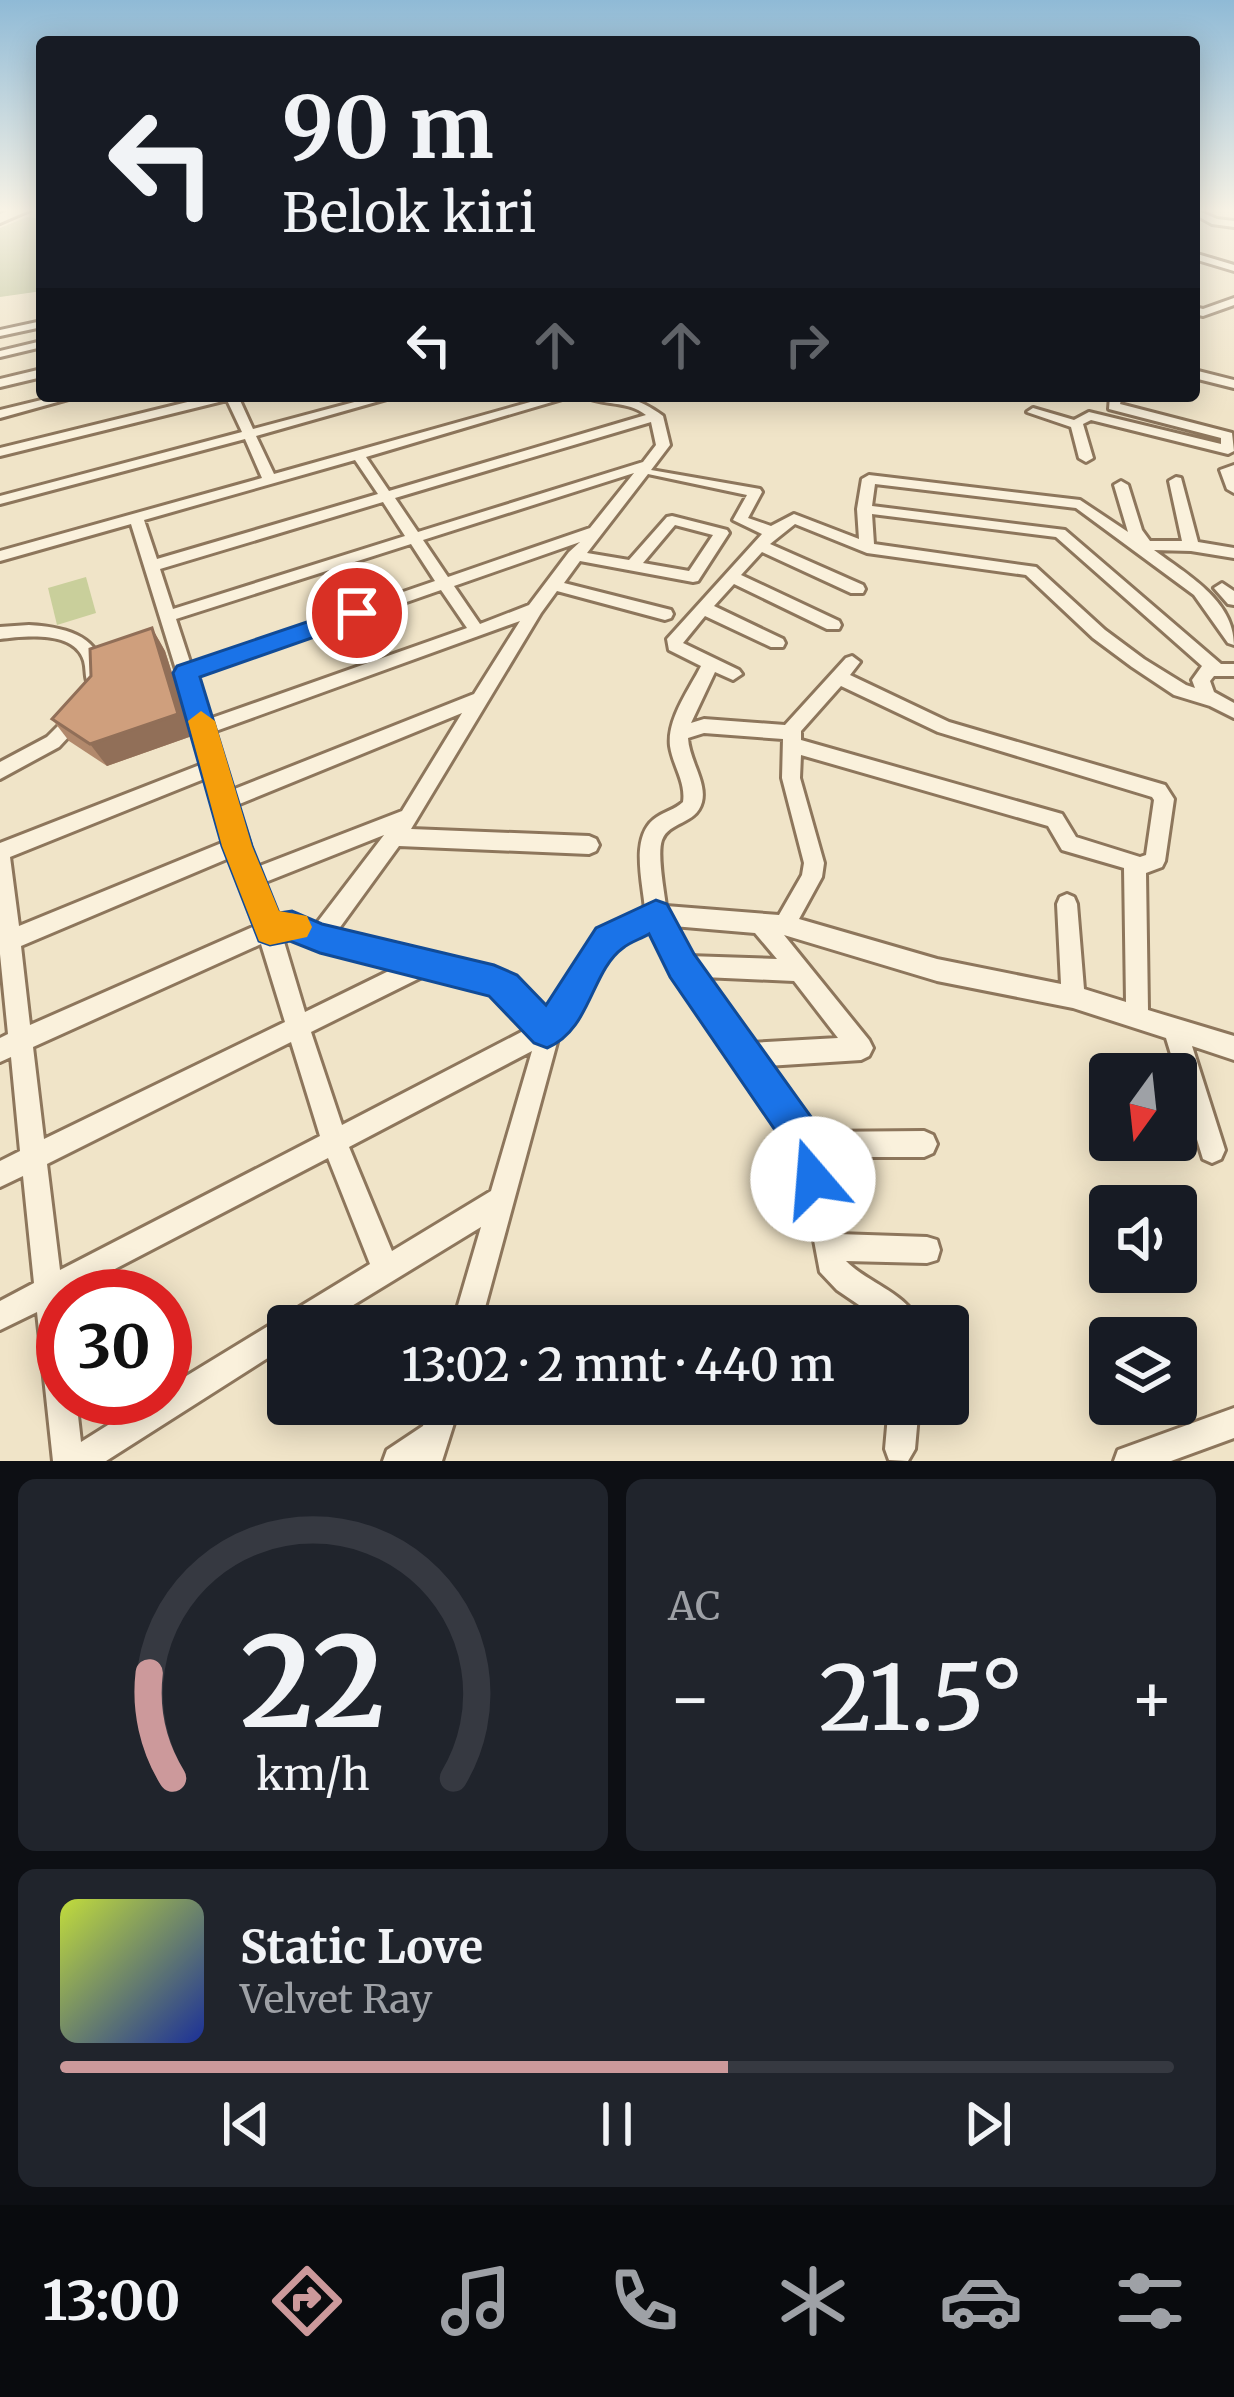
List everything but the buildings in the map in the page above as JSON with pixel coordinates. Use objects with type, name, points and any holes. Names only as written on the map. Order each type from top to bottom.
[{"type":"street","points":[[1200,312],[1234,302]]},
{"type":"street","points":[[0,333],[36,325]]},
{"type":"street","points":[[0,354],[36,345]]},
{"type":"street","points":[[0,383],[36,374]]},
{"type":"street","points":[[1200,376],[1234,385]]},
{"type":"street","points":[[0,414],[49,402]]},
{"type":"street","points":[[0,452],[205,402]]},
{"type":"street","points":[[233,402],[270,480]]},
{"type":"street","points":[[0,500],[369,402]]},
{"type":"street","points":[[0,556],[545,402]]},
{"type":"street","points":[[320,938],[409,816],[535,609],[592,532],[652,469],[663,445],[657,416],[646,406],[623,402]]},
{"type":"street","points":[[1077,424],[1088,416],[1228,449],[1229,436],[1113,406],[1114,402]]},
{"type":"street","points":[[1033,412],[1077,424]]},
{"type":"street","points":[[151,566],[657,416]]},
{"type":"street","points":[[1077,424],[1086,458]]},
{"type":"street","points":[[359,456],[477,631]]},
{"type":"street","points":[[168,616],[412,538],[652,469],[755,492],[740,520],[857,589]]},
{"type":"street","points":[[1234,469],[1227,470],[1234,489]]},
{"type":"street","points":[[867,548],[864,509],[871,479],[1080,504],[1200,591],[1234,639]]},
{"type":"street","points":[[1176,481],[1190,545]]},
{"type":"street","points":[[1121,485],[1140,544]]},
{"type":"street","points":[[864,509],[1060,533],[1225,669],[1201,680],[1213,700]]},
{"type":"street","points":[[136,518],[237,846],[276,927],[299,1027],[335,1143],[385,1268]]},
{"type":"street","points":[[734,674],[674,643],[766,539],[794,518],[867,548],[1030,571],[1125,653],[1170,684],[1234,711]]},
{"type":"street","points":[[574,555],[693,577],[722,533],[672,520],[634,564]]},
{"type":"street","points":[[186,673],[592,532]]},
{"type":"street","points":[[1140,544],[1190,545],[1234,554]]},
{"type":"street","points":[[734,578],[833,625]]},
{"type":"street","points":[[553,585],[665,614]]},
{"type":"street","points":[[704,608],[777,644]]},
{"type":"street","points":[[203,728],[535,609]]},
{"type":"street","points":[[0,633],[60,634],[80,643],[94,664],[91,697],[76,720],[53,742],[0,771]]},
{"type":"street","points":[[154,644],[174,637]]},
{"type":"street","points":[[94,664],[114,657]]},
{"type":"street","points":[[710,664],[679,734],[695,793],[688,812],[661,824],[650,841],[643,919],[682,966],[809,1145],[830,1262],[838,1276],[887,1305]]},
{"type":"street","points":[[679,734],[704,726],[793,739],[1055,820],[1069,844],[1123,857],[1136,866],[1155,861],[1164,799],[1158,791],[944,727],[845,669],[793,739],[791,778],[814,863],[812,877],[773,924]]},
{"type":"street","points":[[225,801],[480,700]]},
{"type":"street","points":[[45,1269],[34,1157],[9,1046],[0,854],[215,767]]},
{"type":"street","points":[[250,878],[409,816]]},
{"type":"street","points":[[395,837],[589,845]]},
{"type":"street","points":[[4,942],[237,846]]},
{"type":"street","points":[[1136,866],[1137,1018]]},
{"type":"street","points":[[1067,904],[1073,997]]},
{"type":"street","points":[[88,1269],[547,1030],[571,1002],[607,939],[643,919],[773,924],[937,970],[1073,997],[1234,1048]]},
{"type":"street","points":[[747,1055],[861,1048],[801,971],[773,924]]},
{"type":"street","points":[[9,1046],[276,927],[505,986],[547,1030]]},
{"type":"street","points":[[0,1174],[422,966]]},
{"type":"street","points":[[682,966],[801,971]]},
{"type":"street","points":[[472,1305],[547,1030]]},
{"type":"street","points":[[1176,1031],[1213,1150]]},
{"type":"street","points":[[809,1145],[924,1144]]},
{"type":"street","points":[[325,1305],[501,1200]]},
{"type":"street","points":[[829,1247],[928,1250]]},
{"type":"street","points":[[0,1316],[36,1296]]},
{"type":"street","points":[[78,1461],[267,1342]]},
{"type":"street","points":[[1130,1461],[1234,1423]]},
{"type":"street","points":[[64,1425],[68,1461]]},
{"type":"street","points":[[900,1449],[902,1425]]},
{"type":"street","points":[[398,1461],[436,1433]]},
{"type":"green space","points":[[0,277],[36,277],[36,292],[0,297]]},
{"type":"green space","points":[[86,577],[96,613],[57,625],[48,588]]},
{"type":"slow traffic","points":[[201,721],[237,846],[270,930],[296,927]]},
{"type":"route","points":[[357,613],[186,673],[237,846],[270,930],[281,925],[301,928],[320,938],[494,981],[505,986],[547,1030],[571,1002],[607,939],[656,915],[682,966],[809,1145],[813,1179]]}]
